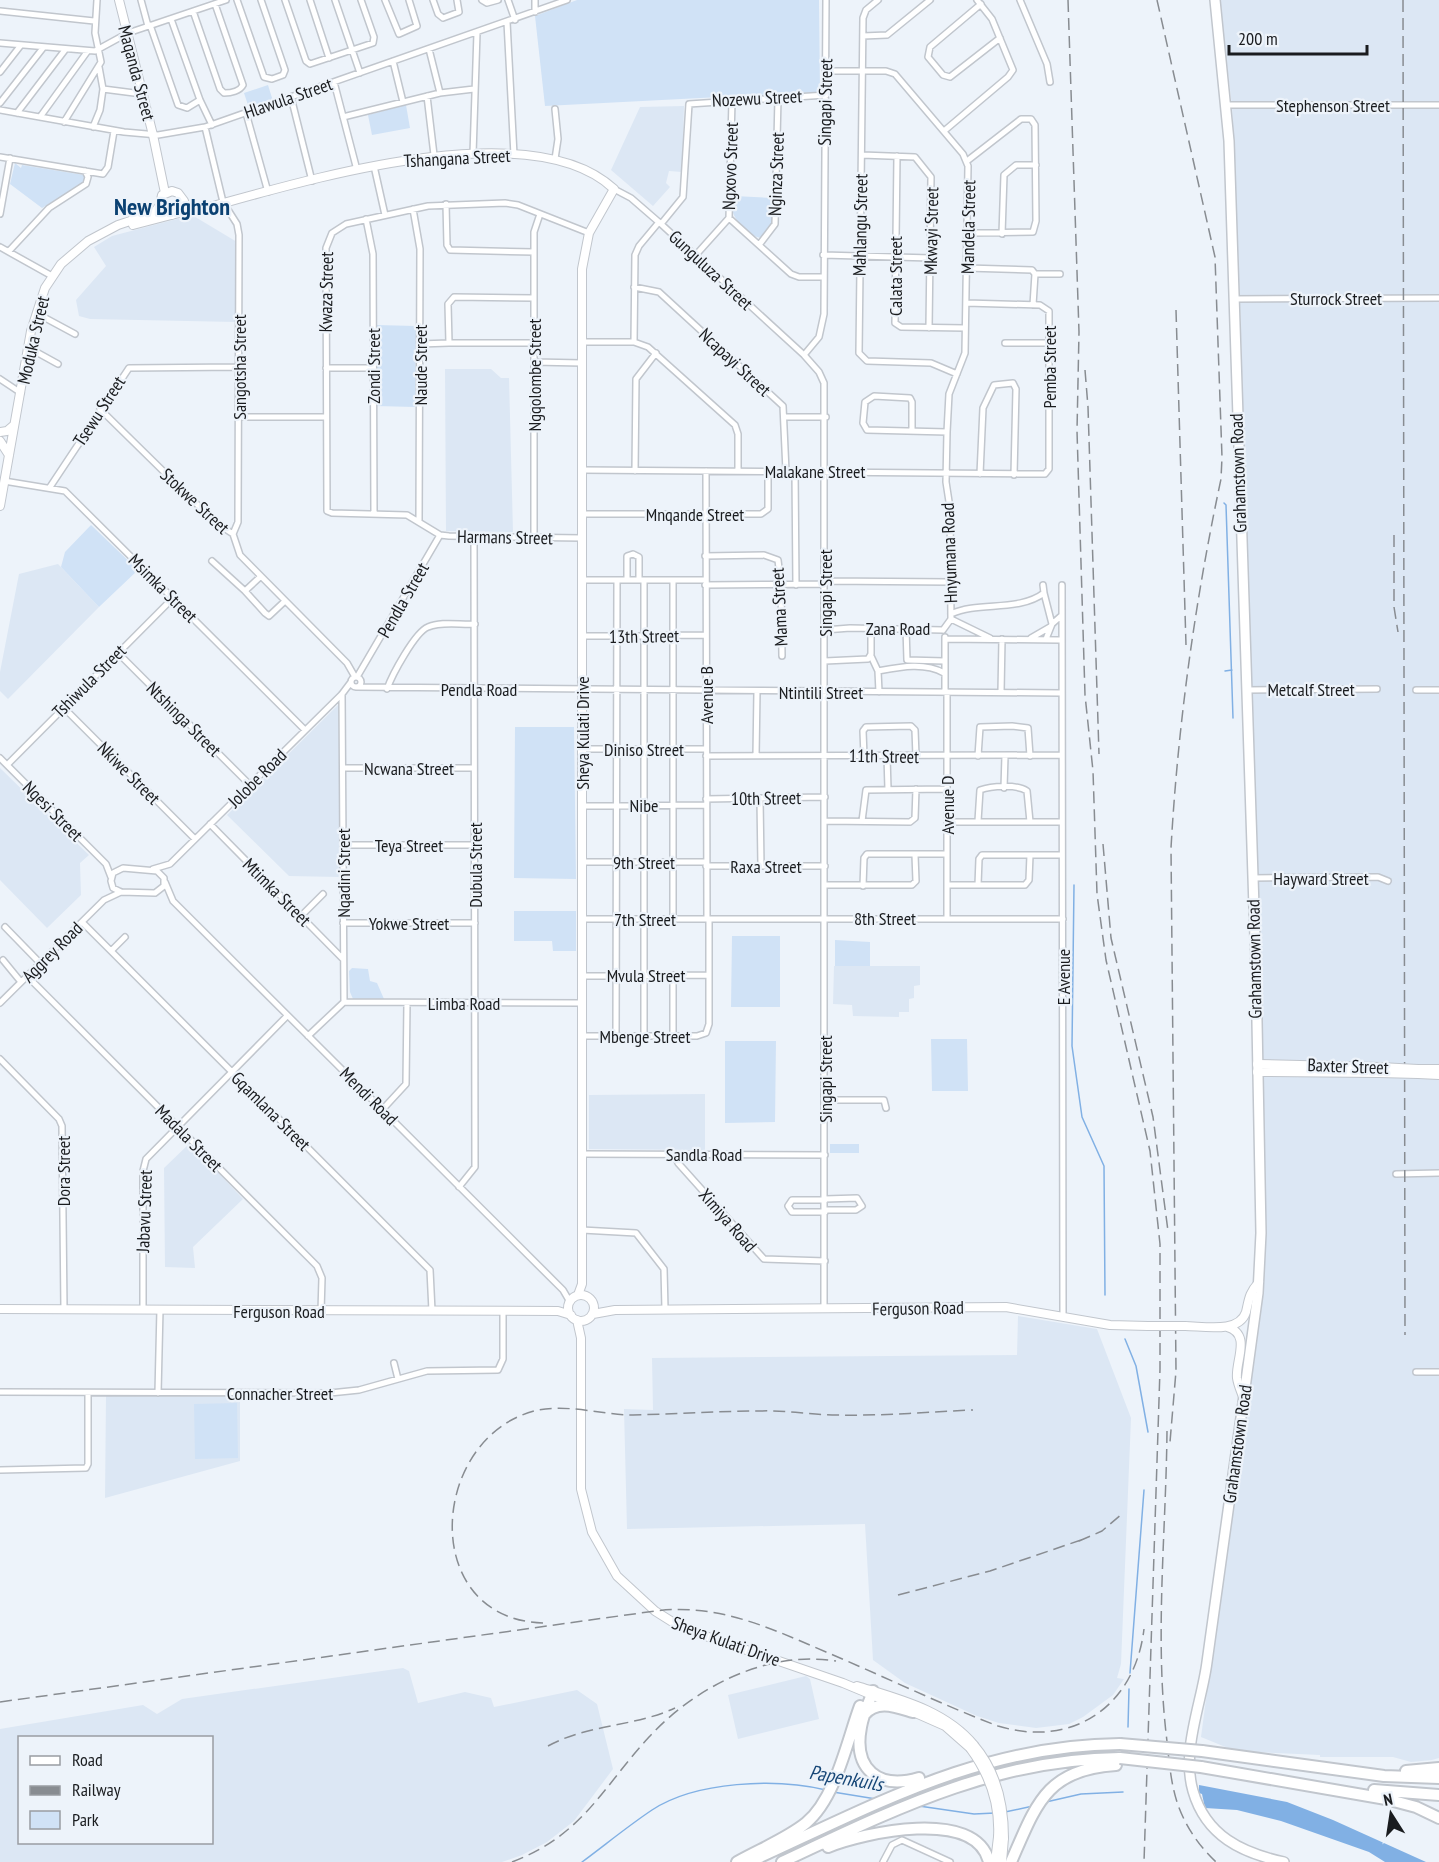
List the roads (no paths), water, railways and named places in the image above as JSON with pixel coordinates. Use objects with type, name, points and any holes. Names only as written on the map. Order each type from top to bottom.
[{"type":"highway","points":[[869,1692],[860,1736],[861,1755],[871,1773],[887,1782],[908,1782],[1018,1750],[1120,1744],[1202,1751],[1384,1776],[1439,1778]]},
{"type":"highway","points":[[737,1862],[796,1830],[821,1807],[869,1692]]},
{"type":"highway","points":[[864,1716],[878,1706],[888,1705],[913,1712]]},
{"type":"highway","points":[[749,1862],[908,1789],[979,1763],[1026,1752],[1077,1745]]},
{"type":"highway","points":[[782,1862],[882,1815],[980,1778],[1029,1766],[1078,1760],[1177,1763],[1395,1801],[1439,1818]]},
{"type":"highway","points":[[1011,1862],[1040,1800],[1054,1783],[1080,1770],[1119,1761]]},
{"type":"highway","points":[[1325,1769],[1398,1772],[1439,1768]]},
{"type":"highway","points":[[1251,1775],[1414,1793],[1439,1793]]},
{"type":"highway","points":[[792,1862],[860,1837],[926,1828],[958,1834],[974,1841],[984,1850],[989,1862]]},
{"type":"main road","name":"Grahamstown Road","points":[[1215,0],[1226,105],[1252,878],[1261,1233],[1259,1282],[1244,1398],[1206,1669],[1192,1741],[1190,1779],[1199,1808],[1219,1834],[1240,1849],[1284,1862]]},
{"type":"street","points":[[64,122],[101,62],[94,21],[96,0]]},
{"type":"street","name":"Maqanda Street","points":[[119,0],[168,192]]},
{"type":"street","points":[[141,0],[178,105],[188,108],[200,100]]},
{"type":"street","points":[[0,43],[87,52],[99,49],[126,34],[226,0]]},
{"type":"street","points":[[237,0],[264,77],[272,79],[283,75],[285,69],[261,0]]},
{"type":"street","points":[[285,0],[308,63],[312,64],[374,41],[361,0]]},
{"type":"street","points":[[309,0],[329,58]]},
{"type":"street","points":[[336,0],[360,73]]},
{"type":"street","points":[[385,0],[399,34],[417,26],[409,0]]},
{"type":"street","points":[[433,0],[438,14],[443,18],[459,12],[457,0]]},
{"type":"street","points":[[482,0],[487,3],[498,0]]},
{"type":"street","points":[[508,0],[515,20]]},
{"type":"street","points":[[535,0],[535,12]]},
{"type":"street","name":"Hlawula Street","points":[[0,110],[114,131],[153,135],[205,127],[567,0]]},
{"type":"street","name":"Singapi Street","points":[[824,1309],[825,417],[824,383],[819,372],[804,355],[822,330],[826,0]]},
{"type":"street","name":"Mahlangu Street","points":[[879,0],[864,14],[858,350],[861,358],[867,361],[931,363],[957,374]]},
{"type":"street","points":[[863,36],[887,34],[930,0]]},
{"type":"street","points":[[1029,0],[1020,2],[1047,64],[1050,82]]},
{"type":"street","points":[[944,131],[1010,75],[1012,66],[992,19],[979,2],[930,47],[928,57],[943,75],[950,77],[1000,38]]},
{"type":"street","points":[[193,11],[220,89],[224,93],[230,93],[240,89],[243,85],[215,4]]},
{"type":"street","points":[[0,10],[94,21]]},
{"type":"street","points":[[171,18],[200,100],[212,125]]},
{"type":"street","points":[[507,22],[514,155]]},
{"type":"street","points":[[473,154],[477,33]]},
{"type":"street","points":[[0,72],[21,45]]},
{"type":"street","points":[[0,103],[43,48]]},
{"type":"street","points":[[429,49],[440,93]]},
{"type":"street","points":[[17,113],[65,50]]},
{"type":"street","points":[[40,117],[87,52]]},
{"type":"street","points":[[393,62],[403,102]]},
{"type":"street","points":[[93,127],[100,110],[103,89],[99,67]]},
{"type":"street","name":"Mandela Street","points":[[826,71],[886,71],[898,76],[967,161],[969,172],[964,359],[949,394],[946,473]]},
{"type":"street","points":[[334,82],[357,170]]},
{"type":"street","points":[[103,89],[142,94]]},
{"type":"street","points":[[343,117],[440,93],[474,89]]},
{"type":"street","name":"Nozewu Street","points":[[660,223],[683,197],[689,104],[826,95]]},
{"type":"street","points":[[427,96],[434,155]]},
{"type":"street","points":[[291,98],[312,181]]},
{"type":"street","name":"Nginza Street","points":[[759,245],[775,224],[778,98]]},
{"type":"street","name":"Ngxovo Street","points":[[695,256],[729,218],[732,100]]},
{"type":"street","name":"Stephenson Street","points":[[1226,105],[1439,105]]},
{"type":"street","points":[[555,109],[558,139],[555,159]]},
{"type":"street","points":[[246,113],[268,192]]},
{"type":"street","points":[[967,161],[1014,123],[1027,118],[1035,125],[1037,134],[1035,229],[1028,234],[968,233]]},
{"type":"street","name":"Sangotsha Street","points":[[205,127],[224,202],[237,224],[239,235],[238,522],[232,534]]},
{"type":"street","points":[[0,157],[105,173],[114,131]]},
{"type":"street","name":"Tshangana Street","points":[[181,211],[206,208],[374,166],[434,155],[514,155],[555,159],[600,177],[614,189]]},
{"type":"street","name":"Mkwayi Street","points":[[862,155],[915,157],[931,177],[929,328]]},
{"type":"street","name":"Calata Street","points":[[897,156],[894,323],[901,327],[965,328]]},
{"type":"street","points":[[0,214],[10,158]]},
{"type":"street","points":[[1002,234],[1004,175],[1016,165],[1036,165]]},
{"type":"street","points":[[374,166],[385,214]]},
{"type":"street","points":[[9,251],[60,199],[86,184],[88,177],[85,171]]},
{"type":"street","name":"Gunguluza Street","points":[[614,189],[631,198],[660,223],[804,355]]},
{"type":"street","name":"Sheya Kulati Drive","points":[[578,1296],[582,1284],[582,269],[589,233],[614,189]]},
{"type":"street","points":[[168,192],[178,193],[184,201],[181,211],[172,215],[165,213],[160,205],[168,192]]},
{"type":"street","name":"Tshangana Street","points":[[184,201],[196,205],[224,202]]},
{"type":"street","points":[[446,204],[447,245],[450,250],[534,252]]},
{"type":"street","name":"Kwaza Street","points":[[327,511],[326,244],[339,228],[385,214],[446,204],[513,204],[589,233]]},
{"type":"street","name":"Moduka Street","points":[[0,506],[36,313],[51,276],[76,249],[111,229],[154,213],[160,205]]},
{"type":"street","name":"Naude Street","points":[[412,209],[420,249],[419,522]]},
{"type":"street","name":"Ngqolombe Street","points":[[534,537],[534,230],[540,214]]},
{"type":"street","name":"Moduka Street","points":[[111,229],[172,215]]},
{"type":"street","points":[[729,218],[791,274],[800,277],[823,276]]},
{"type":"street","name":"Zondi Street","points":[[366,219],[373,254],[374,513]]},
{"type":"street","points":[[634,342],[636,252],[660,223]]},
{"type":"street","points":[[0,247],[51,276]]},
{"type":"street","points":[[823,255],[930,258]]},
{"type":"street","points":[[967,268],[1032,270],[1035,274],[1060,274]]},
{"type":"street","points":[[1033,305],[1035,274]]},
{"type":"street","name":"Ncapayi Street","points":[[634,287],[659,292],[783,406],[786,417]]},
{"type":"street","points":[[449,343],[448,304],[452,297],[534,298]]},
{"type":"street","name":"Sturrock Street","points":[[1233,299],[1439,298]]},
{"type":"street","name":"Pemba Street","points":[[966,303],[1044,305],[1049,311],[1047,473]]},
{"type":"street","points":[[36,313],[75,334]]},
{"type":"street","points":[[582,342],[634,342],[648,346],[735,425],[738,434],[738,471]]},
{"type":"street","points":[[420,344],[534,343]]},
{"type":"street","points":[[1005,343],[1049,343]]},
{"type":"street","points":[[29,348],[58,364]]},
{"type":"street","points":[[635,471],[636,379],[656,353]]},
{"type":"street","points":[[534,362],[582,363]]},
{"type":"street","name":"Tsewu Street","points":[[50,487],[126,370],[132,366],[238,367]]},
{"type":"street","points":[[326,368],[373,368]]},
{"type":"street","points":[[0,379],[21,393]]},
{"type":"street","points":[[980,474],[984,405],[994,385],[1005,382],[1013,383],[1016,389],[1014,475]]},
{"type":"street","points":[[912,431],[912,402],[909,398],[876,396],[865,402],[863,423],[867,430],[947,432]]},
{"type":"street","name":"Stokwe Street","points":[[100,409],[211,518],[232,534],[238,553],[347,663],[357,680]]},
{"type":"street","points":[[238,417],[326,417]]},
{"type":"street","points":[[786,471],[786,417],[825,417]]},
{"type":"street","points":[[0,434],[14,425]]},
{"type":"street","points":[[0,434],[11,441]]},
{"type":"street","points":[[0,441],[9,454]]},
{"type":"street","name":"Malakane Street","points":[[582,470],[826,471],[1014,475],[1047,473]]},
{"type":"street","name":"Avenue B","points":[[706,471],[706,864],[710,975],[709,1024],[706,1034]]},
{"type":"street","name":"Mnqande Street","points":[[582,514],[766,512],[769,506],[768,471]]},
{"type":"street","points":[[795,471],[796,585]]},
{"type":"street","name":"Hnyumana Road","points":[[943,630],[951,617],[950,508],[946,473]]},
{"type":"street","name":"Msimka Street","points":[[3,481],[62,489],[305,730]]},
{"type":"street","name":"Harmans Street","points":[[327,511],[407,515],[440,535],[582,538]]},
{"type":"street","name":"Pendla Street","points":[[357,680],[440,535]]},
{"type":"street","name":"Dubula Street","points":[[459,1187],[475,1167],[474,537]]},
{"type":"street","points":[[627,580],[627,558],[630,554],[638,556],[642,580],[644,636],[644,1036]]},
{"type":"street","name":"Mama Street","points":[[705,556],[773,556],[779,562],[782,656]]},
{"type":"street","points":[[212,561],[268,616],[285,601]]},
{"type":"street","points":[[245,591],[260,577]]},
{"type":"street","points":[[582,580],[673,580],[781,585],[825,582],[950,582]]},
{"type":"street","points":[[616,1036],[617,580]]},
{"type":"street","points":[[673,580],[673,919]]},
{"type":"street","points":[[1043,585],[1051,626],[1046,639]]},
{"type":"street","name":"E Avenue","points":[[1062,585],[1060,693],[1063,919],[1063,1315]]},
{"type":"street","points":[[951,617],[967,607],[1006,604],[1035,598],[1044,593]]},
{"type":"street","name":"Tshiwula Street","points":[[7,765],[173,598]]},
{"type":"street","points":[[1028,639],[1051,626],[1061,616]]},
{"type":"street","points":[[951,617],[993,639]]},
{"type":"street","name":"Pendla Street","points":[[387,689],[391,678],[422,631],[431,626],[475,624]]},
{"type":"street","points":[[871,628],[871,656],[878,671],[879,692]]},
{"type":"street","name":"Zana Road","points":[[825,630],[871,628],[943,630],[945,639],[941,661],[946,692]]},
{"type":"street","points":[[906,628],[907,660],[941,661]]},
{"type":"street","name":"13th Street","points":[[582,636],[706,635]]},
{"type":"street","points":[[945,639],[1060,640]]},
{"type":"street","points":[[1001,692],[1002,639]]},
{"type":"street","name":"Ntshinga Street","points":[[118,652],[250,785]]},
{"type":"street","points":[[825,661],[864,661],[871,656]]},
{"type":"street","points":[[933,668],[941,661]]},
{"type":"street","points":[[878,671],[903,667],[933,668],[944,673]]},
{"type":"street","points":[[356,687],[357,680]]},
{"type":"street","name":"Jolobe Road","points":[[165,881],[171,864],[357,680]]},
{"type":"street","name":"Pendla Road","points":[[357,680],[376,689]]},
{"type":"street","name":"Jolobe Road","points":[[342,694],[356,687]]},
{"type":"street","name":"Pendla Road","points":[[356,687],[376,689],[582,689]]},
{"type":"street","name":"Ntintili Street","points":[[582,689],[1060,693]]},
{"type":"street","name":"Metcalf Street","points":[[1245,690],[1377,689]]},
{"type":"street","points":[[1416,690],[1439,690]]},
{"type":"street","points":[[756,756],[757,691]]},
{"type":"street","name":"Avenue D","points":[[946,692],[947,918]]},
{"type":"street","name":"Nqadini Street","points":[[342,694],[344,1002]]},
{"type":"street","name":"Nkiwe Street","points":[[63,707],[195,839]]},
{"type":"street","points":[[864,756],[863,731],[866,727],[911,726],[915,730],[916,756]]},
{"type":"street","points":[[978,756],[980,728],[1012,726],[1028,728],[1030,756]]},
{"type":"street","name":"Diniso Street","points":[[582,749],[706,749]]},
{"type":"street","name":"11th Street","points":[[706,756],[1061,755]]},
{"type":"street","points":[[887,756],[888,789]]},
{"type":"street","points":[[1004,788],[1005,756]]},
{"type":"street","name":"Ngesi Street","points":[[0,758],[106,864],[119,869]]},
{"type":"street","name":"Ncwana Street","points":[[343,768],[474,768]]},
{"type":"street","points":[[978,821],[980,790],[1024,788],[1027,791],[1030,822]]},
{"type":"street","points":[[825,821],[912,822],[915,818],[916,789]]},
{"type":"street","points":[[862,821],[865,791],[947,789]]},
{"type":"street","name":"10th Street","points":[[706,802],[825,798]]},
{"type":"street","points":[[760,799],[762,866]]},
{"type":"street","name":"Nibe","points":[[582,806],[644,806],[706,802]]},
{"type":"street","points":[[947,822],[1062,822]]},
{"type":"street","name":"Mtimka Street","points":[[210,824],[344,959]]},
{"type":"street","name":"Teya Street","points":[[344,845],[474,846]]},
{"type":"street","points":[[863,886],[866,855],[947,854]]},
{"type":"street","points":[[825,885],[914,885],[915,855]]},
{"type":"street","points":[[947,885],[1027,884],[1030,855]]},
{"type":"street","points":[[978,885],[981,856],[1062,855]]},
{"type":"street","name":"9th Street","points":[[583,862],[706,864]]},
{"type":"street","name":"Ngesi Street","points":[[106,864],[111,881]]},
{"type":"street","points":[[119,869],[153,869],[171,864]]},
{"type":"street","name":"Raxa Street","points":[[706,864],[825,866]]},
{"type":"street","name":"Aggrey Road","points":[[104,900],[111,881],[119,869]]},
{"type":"street","points":[[111,881],[121,892],[155,893],[162,889],[165,881],[161,873],[153,869]]},
{"type":"street","name":"Hayward Street","points":[[1252,878],[1378,877],[1388,881]]},
{"type":"street","name":"Mendi Road","points":[[165,881],[173,901]]},
{"type":"street","name":"Aggrey Road","points":[[0,1003],[104,900],[121,892]]},
{"type":"street","name":"Mendi Road","points":[[155,893],[173,901],[565,1291],[578,1296]]},
{"type":"street","points":[[301,916],[323,894]]},
{"type":"street","name":"7th Street","points":[[583,919],[708,919]]},
{"type":"street","name":"8th Street","points":[[708,919],[1063,919]]},
{"type":"street","name":"Gqamlana Street","points":[[82,922],[430,1270],[432,1311]]},
{"type":"street","name":"Yokwe Street","points":[[343,923],[475,923]]},
{"type":"street","points":[[5,927],[40,963]]},
{"type":"street","points":[[111,951],[125,937]]},
{"type":"street","points":[[3,960],[21,982]]},
{"type":"street","points":[[673,975],[673,1036]]},
{"type":"street","name":"Mvula Street","points":[[583,976],[710,975]]},
{"type":"street","name":"Madala Street","points":[[27,976],[320,1269],[321,1311]]},
{"type":"street","points":[[308,1036],[344,1002]]},
{"type":"street","name":"Limba Road","points":[[344,1002],[583,1003]]},
{"type":"street","points":[[382,1110],[407,1082],[407,1003]]},
{"type":"street","name":"Jabavu Street","points":[[143,1309],[143,1171],[151,1152],[287,1016]]},
{"type":"street","name":"Mbenge Street","points":[[582,1036],[706,1034]]},
{"type":"street","name":"Dora Street","points":[[0,1059],[59,1119],[62,1126],[64,1309]]},
{"type":"street","name":"Baxter Street","points":[[1257,1068],[1439,1070]]},
{"type":"street","name":"Baxter Street","points":[[1418,1071],[1439,1075]]},
{"type":"street","points":[[825,1100],[884,1100],[886,1108]]},
{"type":"street","name":"Sandla Road","points":[[582,1154],[825,1155]]},
{"type":"street","name":"Ximiya Road","points":[[674,1154],[678,1162],[761,1258],[773,1261],[825,1261]]},
{"type":"street","points":[[1396,1174],[1439,1173]]},
{"type":"street","points":[[857,1198],[862,1204],[861,1209],[856,1210],[825,1211],[792,1212],[788,1206],[792,1200],[857,1198]]},
{"type":"street","points":[[582,1230],[636,1233],[664,1269],[665,1309]]},
{"type":"street","points":[[1226,1327],[1243,1319],[1249,1294],[1259,1282]]},
{"type":"street","name":"Sheya Kulati Drive","points":[[582,1284],[587,1296]]},
{"type":"street","name":"Mendi Road","points":[[565,1291],[569,1304]]},
{"type":"street","points":[[578,1296],[587,1296],[594,1304],[591,1316],[574,1318],[569,1304],[578,1296]]},
{"type":"street","name":"Ferguson Road","points":[[558,1311],[569,1304]]},
{"type":"street","name":"Ferguson Road","points":[[594,1304],[609,1310]]},
{"type":"street","name":"Ferguson Road","points":[[591,1316],[609,1310],[1006,1307],[1063,1315],[1110,1325],[1226,1327]]},
{"type":"street","name":"Ferguson Road","points":[[0,1309],[558,1311],[574,1318]]},
{"type":"street","points":[[158,1393],[160,1309]]},
{"type":"street","name":"Connacher Street","points":[[0,1392],[337,1393],[427,1371],[498,1370],[503,1359],[502,1311]]},
{"type":"street","name":"Sheya Kulati Drive","points":[[581,1338],[591,1316]]},
{"type":"street","name":"Sheya Kulati Drive","points":[[574,1318],[581,1338],[581,1489],[592,1532],[611,1568],[640,1600],[682,1628],[869,1692]]},
{"type":"street","points":[[1226,1327],[1233,1329],[1240,1340],[1237,1378],[1244,1398]]},
{"type":"street","points":[[394,1363],[398,1379]]},
{"type":"street","points":[[1416,1372],[1439,1372]]},
{"type":"street","points":[[0,1470],[86,1468],[88,1464],[88,1393]]},
{"type":"street","points":[[869,1692],[945,1726],[972,1746]]},
{"type":"street","points":[[869,1692],[941,1716],[957,1727],[986,1760],[998,1786],[1004,1816],[995,1862]]},
{"type":"street","points":[[1001,1838],[1002,1862]]},
{"type":"street","points":[[883,1862],[892,1845],[902,1840],[941,1860],[950,1862]]},
{"type":"water","points":[[1199,1785],[1287,1802],[1426,1862],[1385,1862],[1369,1852],[1281,1821],[1237,1810],[1205,1808],[1202,1794],[1199,1793]]},
{"type":"waterway","points":[[1224,503],[1226,505],[1233,718]]},
{"type":"waterway","points":[[1225,671],[1232,670]]},
{"type":"waterway","points":[[1074,885],[1072,1046],[1082,1117],[1104,1166],[1105,1295]]},
{"type":"waterway","points":[[1125,1339],[1136,1366],[1148,1432]]},
{"type":"waterway","points":[[1130,1673],[1144,1490]]},
{"type":"waterway","points":[[1128,1727],[1129,1689]]},
{"type":"waterway","name":"Papenkuils","points":[[582,1862],[652,1810],[670,1800],[691,1793],[713,1788],[761,1783],[806,1786],[826,1790]]},
{"type":"waterway","name":"Papenkuils","points":[[833,1792],[876,1799]]},
{"type":"waterway","name":"Papenkuils","points":[[1046,1802],[1081,1794],[1123,1792]]},
{"type":"waterway","name":"Papenkuils","points":[[919,1806],[974,1814],[995,1813]]},
{"type":"waterway","name":"Papenkuils","points":[[1005,1812],[1033,1806]]},
{"type":"railway","points":[[1068,0],[1079,332],[1077,431],[1085,695],[1093,771],[1097,894],[1106,960],[1150,1151],[1160,1244],[1160,1369],[1144,1862]]},
{"type":"railway","points":[[1157,0],[1215,257],[1222,457],[1221,479],[1203,571],[1189,663],[1178,755],[1171,848],[1176,1371],[1170,1442]]},
{"type":"railway","points":[[1403,0],[1405,1335]]},
{"type":"railway","points":[[1176,310],[1186,645]]},
{"type":"railway","points":[[1085,370],[1099,754]]},
{"type":"railway","points":[[1394,535],[1394,607],[1398,632]]},
{"type":"railway","points":[[1103,844],[1111,938],[1153,1117],[1168,1231]]},
{"type":"railway","points":[[543,1623],[502,1614],[474,1592],[458,1562],[452,1526],[458,1489],[474,1455],[499,1428],[534,1411],[559,1408],[633,1415],[728,1411],[871,1415],[973,1410]]},
{"type":"railway","points":[[1167,1431],[1161,1658],[1169,1760],[1173,1787],[1181,1813],[1194,1836],[1216,1862]]},
{"type":"railway","points":[[1079,1541],[1102,1531],[1123,1513]]},
{"type":"railway","points":[[898,1595],[990,1571],[1087,1538]]},
{"type":"railway","points":[[0,1702],[678,1609],[722,1614],[764,1626],[998,1726],[1026,1732],[1052,1731],[1075,1725],[1096,1715],[1114,1699],[1128,1679],[1138,1656],[1144,1629]]},
{"type":"railway","points":[[512,1862],[536,1851],[574,1824],[604,1792],[649,1737],[688,1702],[710,1688],[734,1676],[784,1661],[810,1659],[836,1661]]},
{"type":"railway","points":[[548,1746],[579,1733],[643,1719],[675,1708]]},
{"type":"district","name":"New Brighton","points":[[172,206]]}]
